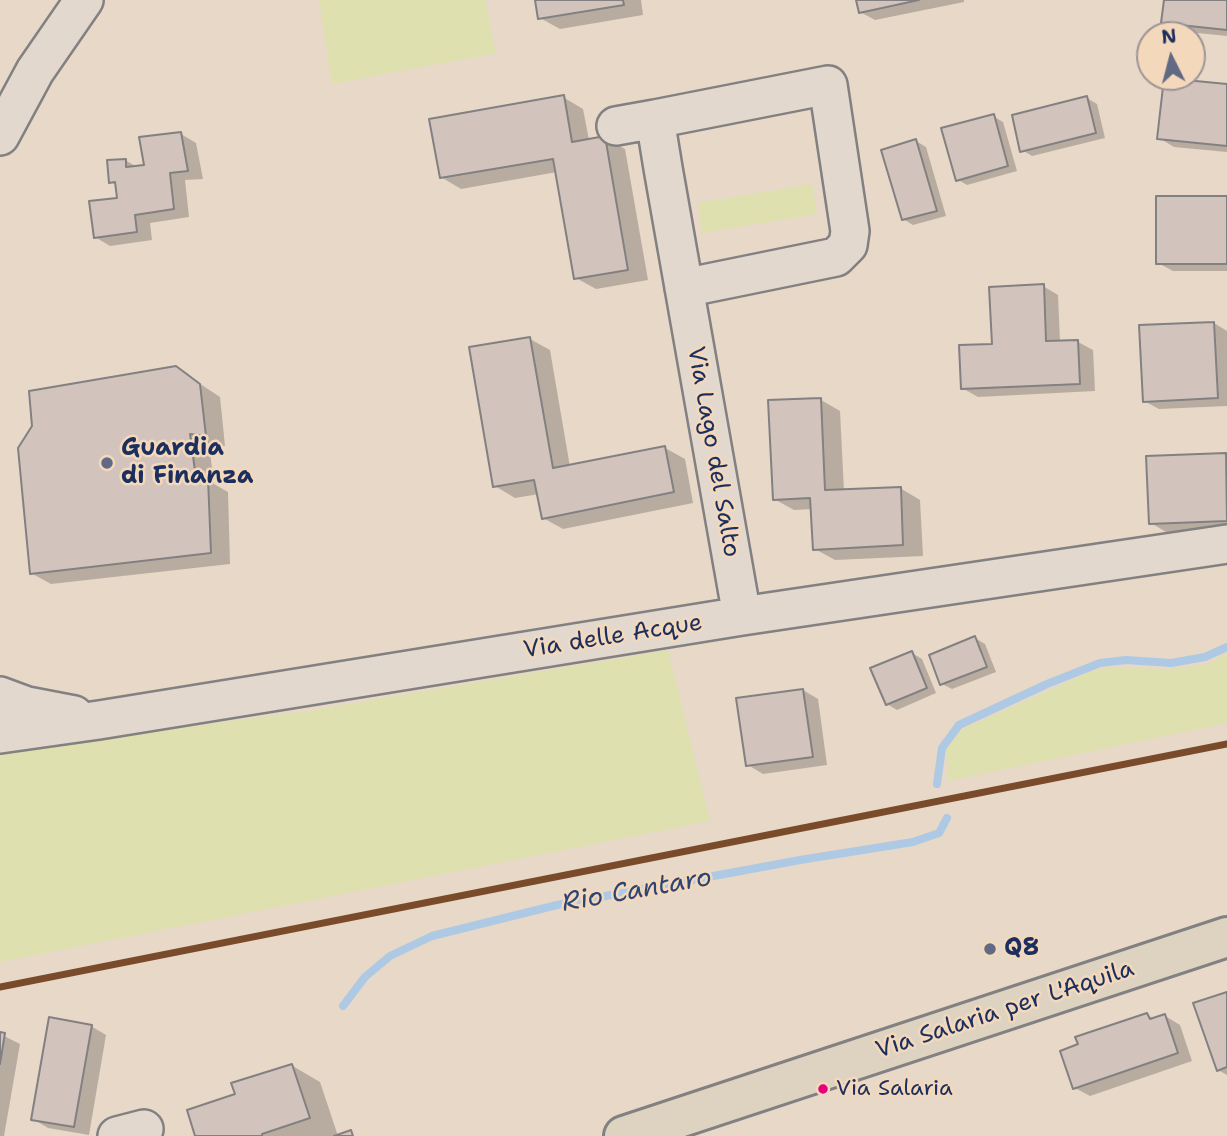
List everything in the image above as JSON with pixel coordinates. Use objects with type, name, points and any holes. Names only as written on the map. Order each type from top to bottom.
[{"type":"main road","name":"Via Salaria per L'Aquila","points":[[624,1136],[1227,937]]},
{"type":"street","points":[[0,136],[36,71],[84,0]]},
{"type":"street","points":[[616,126],[828,85],[850,231],[848,245],[836,257],[684,288]]},
{"type":"street","name":"Via Lago del Salto","points":[[655,120],[742,616]]},
{"type":"street","name":"Via delle Acque","points":[[0,734],[742,616],[1227,544]]},
{"type":"street","points":[[0,696],[27,706],[99,720]]},
{"type":"green space","points":[[319,0],[485,0],[496,53],[332,84]]},
{"type":"green space","points":[[812,184],[817,214],[702,233],[698,203]]},
{"type":"green space","points":[[668,650],[710,821],[0,962],[0,751],[307,711]]},
{"type":"green space","points":[[1227,653],[1227,723],[948,781],[946,749],[963,729],[1094,670],[1117,667],[1169,669],[1205,665]]},
{"type":"building","points":[[535,0],[623,0],[624,5],[538,19]]},
{"type":"building","points":[[856,0],[919,0],[859,13]]},
{"type":"building","points":[[1164,0],[1227,0],[1227,30],[1206,28],[1206,21],[1161,21]]},
{"type":"building","points":[[1206,82],[1227,84],[1227,146],[1157,139],[1163,91],[1206,91]]},
{"type":"building","points":[[564,95],[572,142],[605,136],[628,270],[574,279],[553,159],[440,178],[429,119]]},
{"type":"building","points":[[1087,96],[1096,133],[1020,152],[1012,115]]},
{"type":"building","points":[[994,114],[1008,166],[956,181],[941,128]]},
{"type":"building","points":[[181,132],[188,171],[170,173],[174,209],[135,215],[137,232],[94,238],[89,201],[117,198],[115,182],[109,183],[107,160],[126,159],[126,167],[144,165],[139,137]]},
{"type":"building","points":[[916,139],[937,211],[902,220],[881,150]]},
{"type":"building","points":[[1156,196],[1227,196],[1227,264],[1156,264]]},
{"type":"building","points":[[1044,284],[1046,341],[1078,340],[1080,384],[961,389],[959,345],[992,344],[989,287]]},
{"type":"building","points":[[1214,322],[1218,398],[1143,402],[1139,325]]},
{"type":"building","points":[[530,337],[553,468],[665,446],[674,492],[542,519],[534,480],[493,487],[469,347]]},
{"type":"building","name":"Guardia di Finanza","points":[[176,366],[200,384],[206,436],[190,434],[196,478],[208,478],[211,553],[30,574],[18,448],[32,426],[29,391]]},
{"type":"building","points":[[821,398],[825,490],[901,487],[903,545],[813,550],[810,498],[773,500],[768,400]]},
{"type":"building","points":[[1226,453],[1227,521],[1149,524],[1146,456]]},
{"type":"building","points":[[975,636],[987,667],[940,685],[929,655]]},
{"type":"building","points":[[912,651],[927,688],[886,705],[870,668]]},
{"type":"building","points":[[803,689],[813,757],[746,766],[736,698]]},
{"type":"building","points":[[1227,992],[1227,1067],[1217,1071],[1193,1003]]},
{"type":"building","points":[[1147,1013],[1150,1019],[1165,1014],[1178,1053],[1073,1089],[1060,1051],[1078,1044],[1075,1037]]},
{"type":"building","points":[[49,1017],[92,1025],[74,1127],[31,1120]]},
{"type":"building","points":[[0,1032],[5,1033],[0,1064]]},
{"type":"building","points":[[292,1064],[310,1118],[262,1136],[195,1136],[187,1110],[235,1094],[231,1083]]},
{"type":"building","points":[[351,1130],[353,1136],[334,1136]]},
{"type":"waterway","name":"Rio Cantaro","points":[[937,784],[942,748],[959,725],[1047,684],[1100,663],[1126,660],[1171,663],[1205,657],[1227,647]]},
{"type":"waterway","name":"Rio Cantaro","points":[[343,1006],[365,977],[390,956],[432,936],[557,905],[913,842],[939,833],[947,818]]},
{"type":"transit line","points":[[0,987],[1227,744]]},
{"type":"place","name":"Guardia di Finanza","points":[[107,463]]},
{"type":"place","name":"Q8","points":[[990,949]]},
{"type":"place","name":"Via Salaria","points":[[823,1089]]}]
